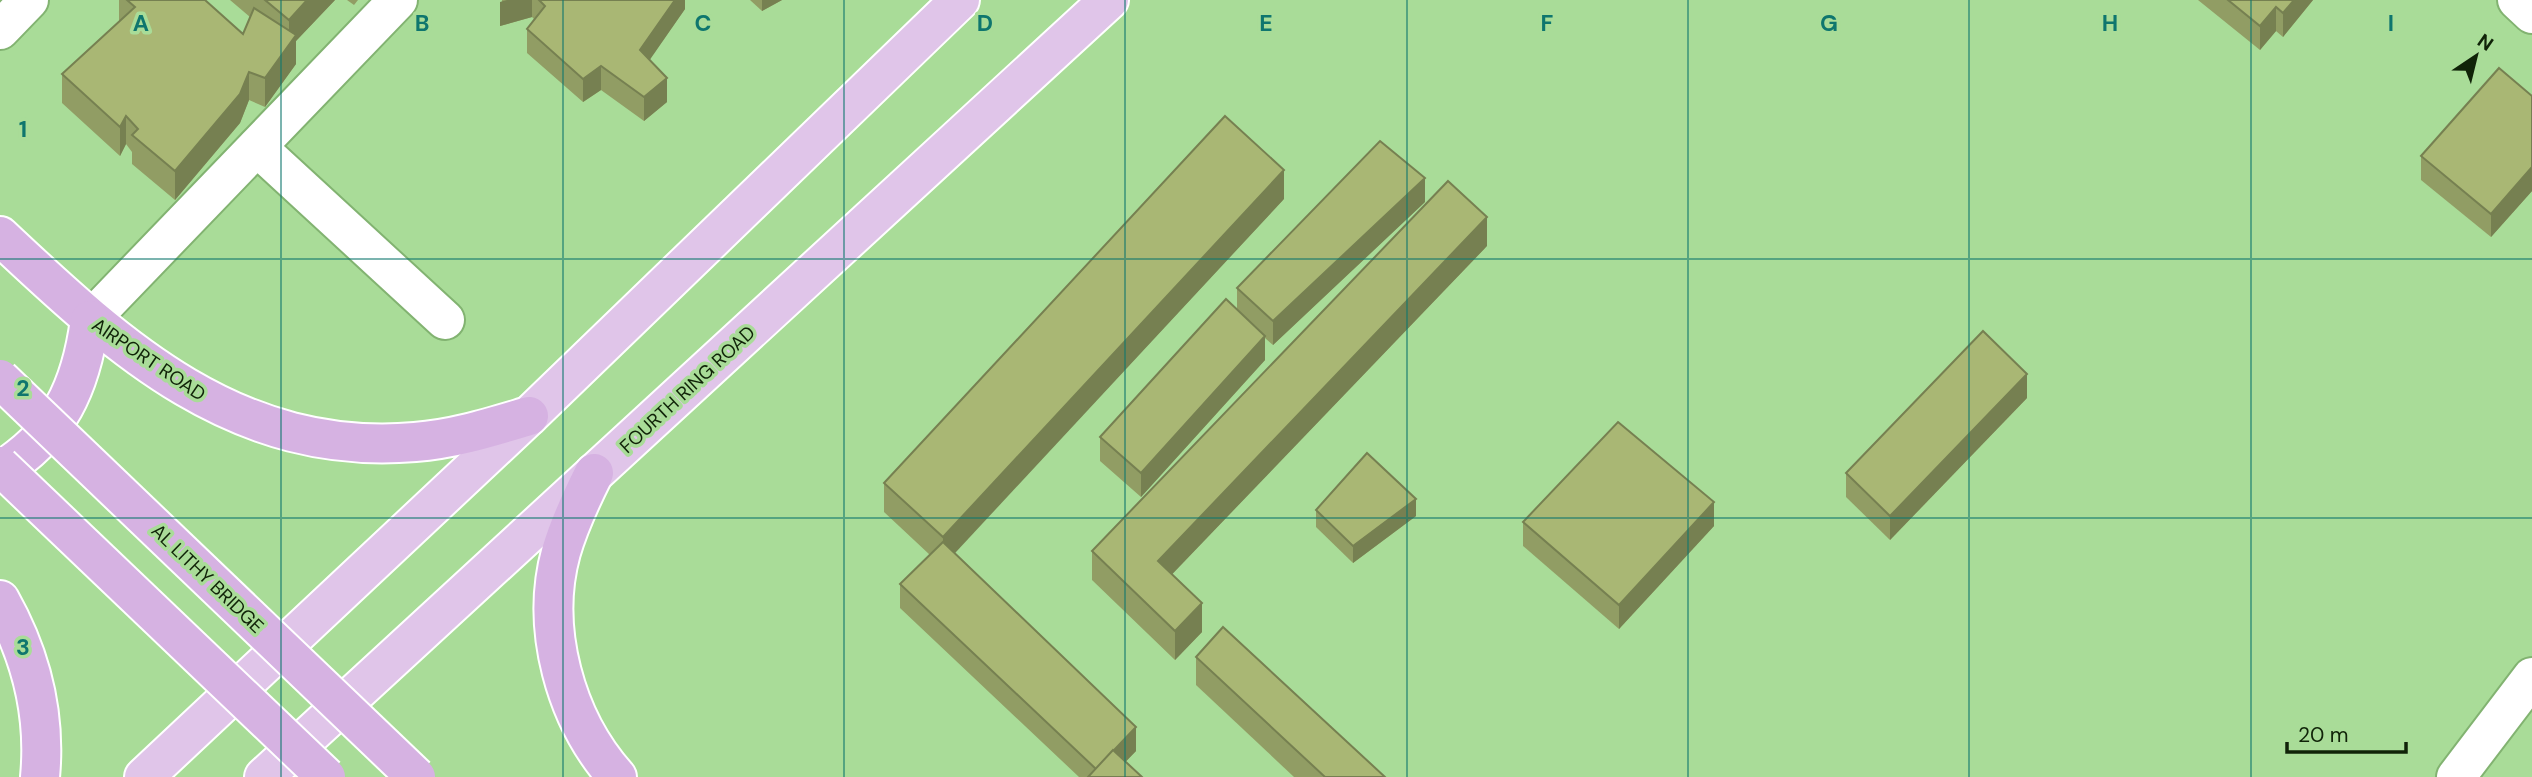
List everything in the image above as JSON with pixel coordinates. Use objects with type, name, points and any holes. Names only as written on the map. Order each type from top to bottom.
[{"type":"highway","name":"AIRPORT ROAD","points":[[0,236],[90,320],[190,391],[243,416],[299,434],[357,443],[415,443],[474,433],[529,415]]},
{"type":"highway","points":[[90,320],[85,360],[71,397],[49,431],[21,458],[0,468],[326,777]]},
{"type":"highway","name":"AL LITHY BRIDGE","points":[[0,379],[416,777]]},
{"type":"highway","points":[[594,473],[574,512],[560,555],[554,599],[556,643],[566,687],[583,728],[617,777]]},
{"type":"highway","points":[[0,600],[14,625],[30,668],[39,711],[40,777]]},
{"type":"main road","points":[[144,777],[529,415],[960,0]]},
{"type":"main road","name":"FOURTH RING ROAD","points":[[264,777],[1109,0]]},
{"type":"street","points":[[0,30],[29,0]]},
{"type":"street","points":[[90,320],[398,0]]},
{"type":"street","points":[[2517,0],[2532,14]]},
{"type":"street","points":[[257,146],[445,320]]},
{"type":"street","points":[[2467,773],[2532,677]]},
{"type":"building","points":[[127,0],[205,0],[243,34],[254,8],[296,35],[265,78],[249,72],[240,94],[175,171],[132,135],[138,129],[126,116],[120,127],[62,74],[135,7]]},
{"type":"building","points":[[265,0],[307,0],[289,20]]},
{"type":"building","points":[[539,0],[675,0],[640,50],[667,78],[644,97],[601,66],[583,79],[527,29],[545,6]]},
{"type":"building","points":[[2228,0],[2294,0],[2283,13],[2276,7],[2260,26]]},
{"type":"building","points":[[2499,68],[2532,96],[2532,167],[2491,214],[2421,156]]},
{"type":"building","points":[[1225,116],[1284,170],[943,537],[884,483]]},
{"type":"building","points":[[1380,141],[1425,178],[1273,321],[1237,288]]},
{"type":"building","points":[[1448,181],[1487,217],[1158,561],[1202,603],[1175,631],[1092,551]]},
{"type":"building","points":[[1226,299],[1265,336],[1141,473],[1100,437]]},
{"type":"building","points":[[1983,331],[2027,374],[1890,516],[1846,473]]},
{"type":"building","points":[[1618,422],[1714,502],[1619,605],[1523,522]]},
{"type":"building","points":[[1367,453],[1416,499],[1353,546],[1316,510]]},
{"type":"building","points":[[943,542],[1136,727],[1096,769],[900,584]]},
{"type":"building","points":[[1223,627],[1385,777],[1325,777],[1196,657]]},
{"type":"building","points":[[1113,750],[1142,777],[1088,777]]}]
